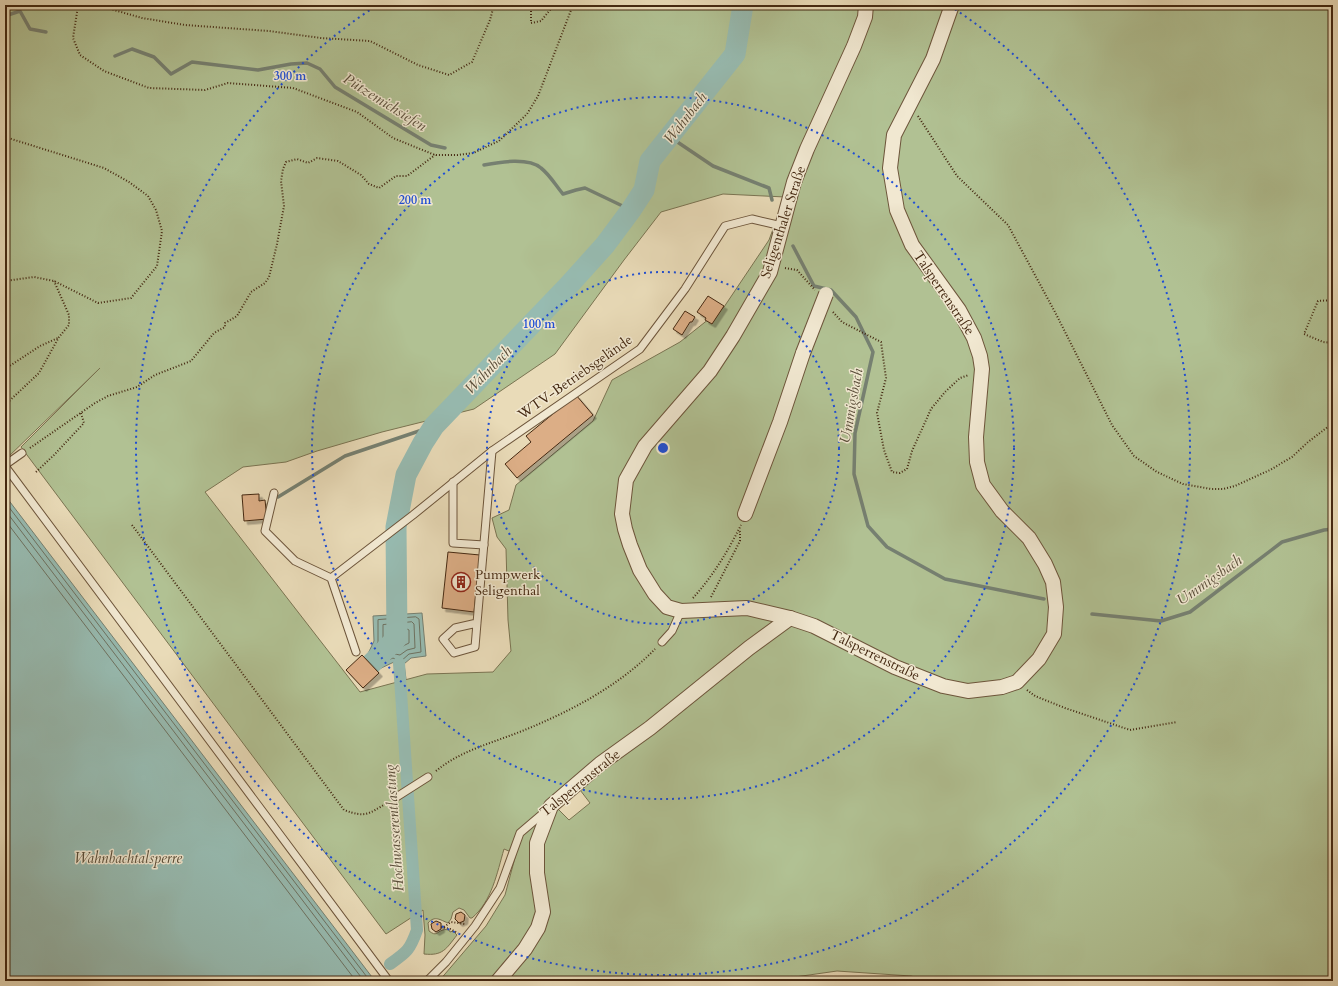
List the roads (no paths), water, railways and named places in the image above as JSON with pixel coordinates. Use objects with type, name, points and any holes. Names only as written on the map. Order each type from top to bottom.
[{"type":"street","name":"Seligenthaler Straße","points":[[790,618],[747,608],[681,611],[667,607],[655,594],[640,570],[625,530],[622,514],[626,480],[645,446],[710,371],[733,336],[770,272],[794,182],[807,149],[854,46],[865,17],[866,5]]},
{"type":"street","name":"Talsperrenstraße","points":[[551,806],[600,764],[650,728],[749,648],[790,618],[814,626],[894,667],[943,686],[968,691],[1002,687],[1017,682],[1039,659],[1054,634],[1056,607],[1053,582],[1045,564],[1029,538],[1002,511],[983,485],[977,462],[976,437],[982,369],[980,356],[974,338],[958,310],[912,245],[897,210],[890,168],[894,135],[933,59],[952,5]]},
{"type":"street","points":[[745,514],[780,422],[822,293]]},
{"type":"street","points":[[498,981],[525,949],[538,928],[543,912],[537,873],[537,843],[551,806]]},
{"type":"lane","name":"WTV-Betriebsgelände","points":[[331,578],[413,515],[492,451],[640,349],[685,289],[725,226],[752,219],[782,226]]},
{"type":"lane","points":[[477,623],[455,628],[443,639],[454,653],[475,647],[492,451]]},
{"type":"lane","points":[[22,453],[5,465],[389,981]]},
{"type":"lane","points":[[453,482],[453,543],[484,544]]},
{"type":"lane","points":[[274,493],[265,531],[295,561],[331,578],[356,652]]},
{"type":"lane","points":[[662,642],[672,631],[681,611]]},
{"type":"lane","points":[[395,798],[428,777]]},
{"type":"lane","name":"Talsperrenstraße","points":[[427,981],[446,962],[474,927],[500,888],[520,833],[551,806]]},
{"type":"water","name":"Wahnbachtalsperre","points":[[5,498],[7,498],[375,981],[5,981]]},
{"type":"water","points":[[422,613],[426,656],[411,658],[404,664],[406,679],[396,680],[394,662],[377,670],[366,658],[374,641],[373,616]]},
{"type":"waterway","name":"Wahnbach","points":[[371,664],[397,638],[396,527],[406,475],[423,443],[434,426],[569,285],[605,245],[631,210],[644,190],[650,161],[735,54],[743,5]]},
{"type":"waterway","name":"Pützemichsiefen","points":[[5,16],[20,11],[30,29],[46,32]]},
{"type":"waterway","name":"Pützemichsiefen","points":[[115,56],[132,49],[154,57],[171,74],[192,62],[258,70],[291,64],[307,63],[320,69],[335,87],[431,145],[445,148]]},
{"type":"waterway","name":"Ummigsbach","points":[[670,137],[713,166],[769,188],[772,200]]},
{"type":"waterway","name":"Pützemichsiefen","points":[[484,165],[514,161],[529,162],[541,168],[563,194],[585,188],[631,210]]},
{"type":"waterway","name":"Ummigsbach","points":[[793,246],[814,286],[831,290],[856,317],[873,352],[855,433],[854,474],[868,526],[887,547],[945,579],[1044,599]]},
{"type":"waterway","points":[[278,497],[345,456],[434,426]]},
{"type":"waterway","name":"Ummigsbach","points":[[1092,614],[1161,621],[1190,612],[1282,542],[1324,530],[1333,529]]},
{"type":"waterway","name":"Hochwasserentlastung","points":[[390,964],[407,950],[417,930],[399,663]]},
{"type":"place","name":"Pumpwerk Seligenthal","points":[[461,582]]}]
